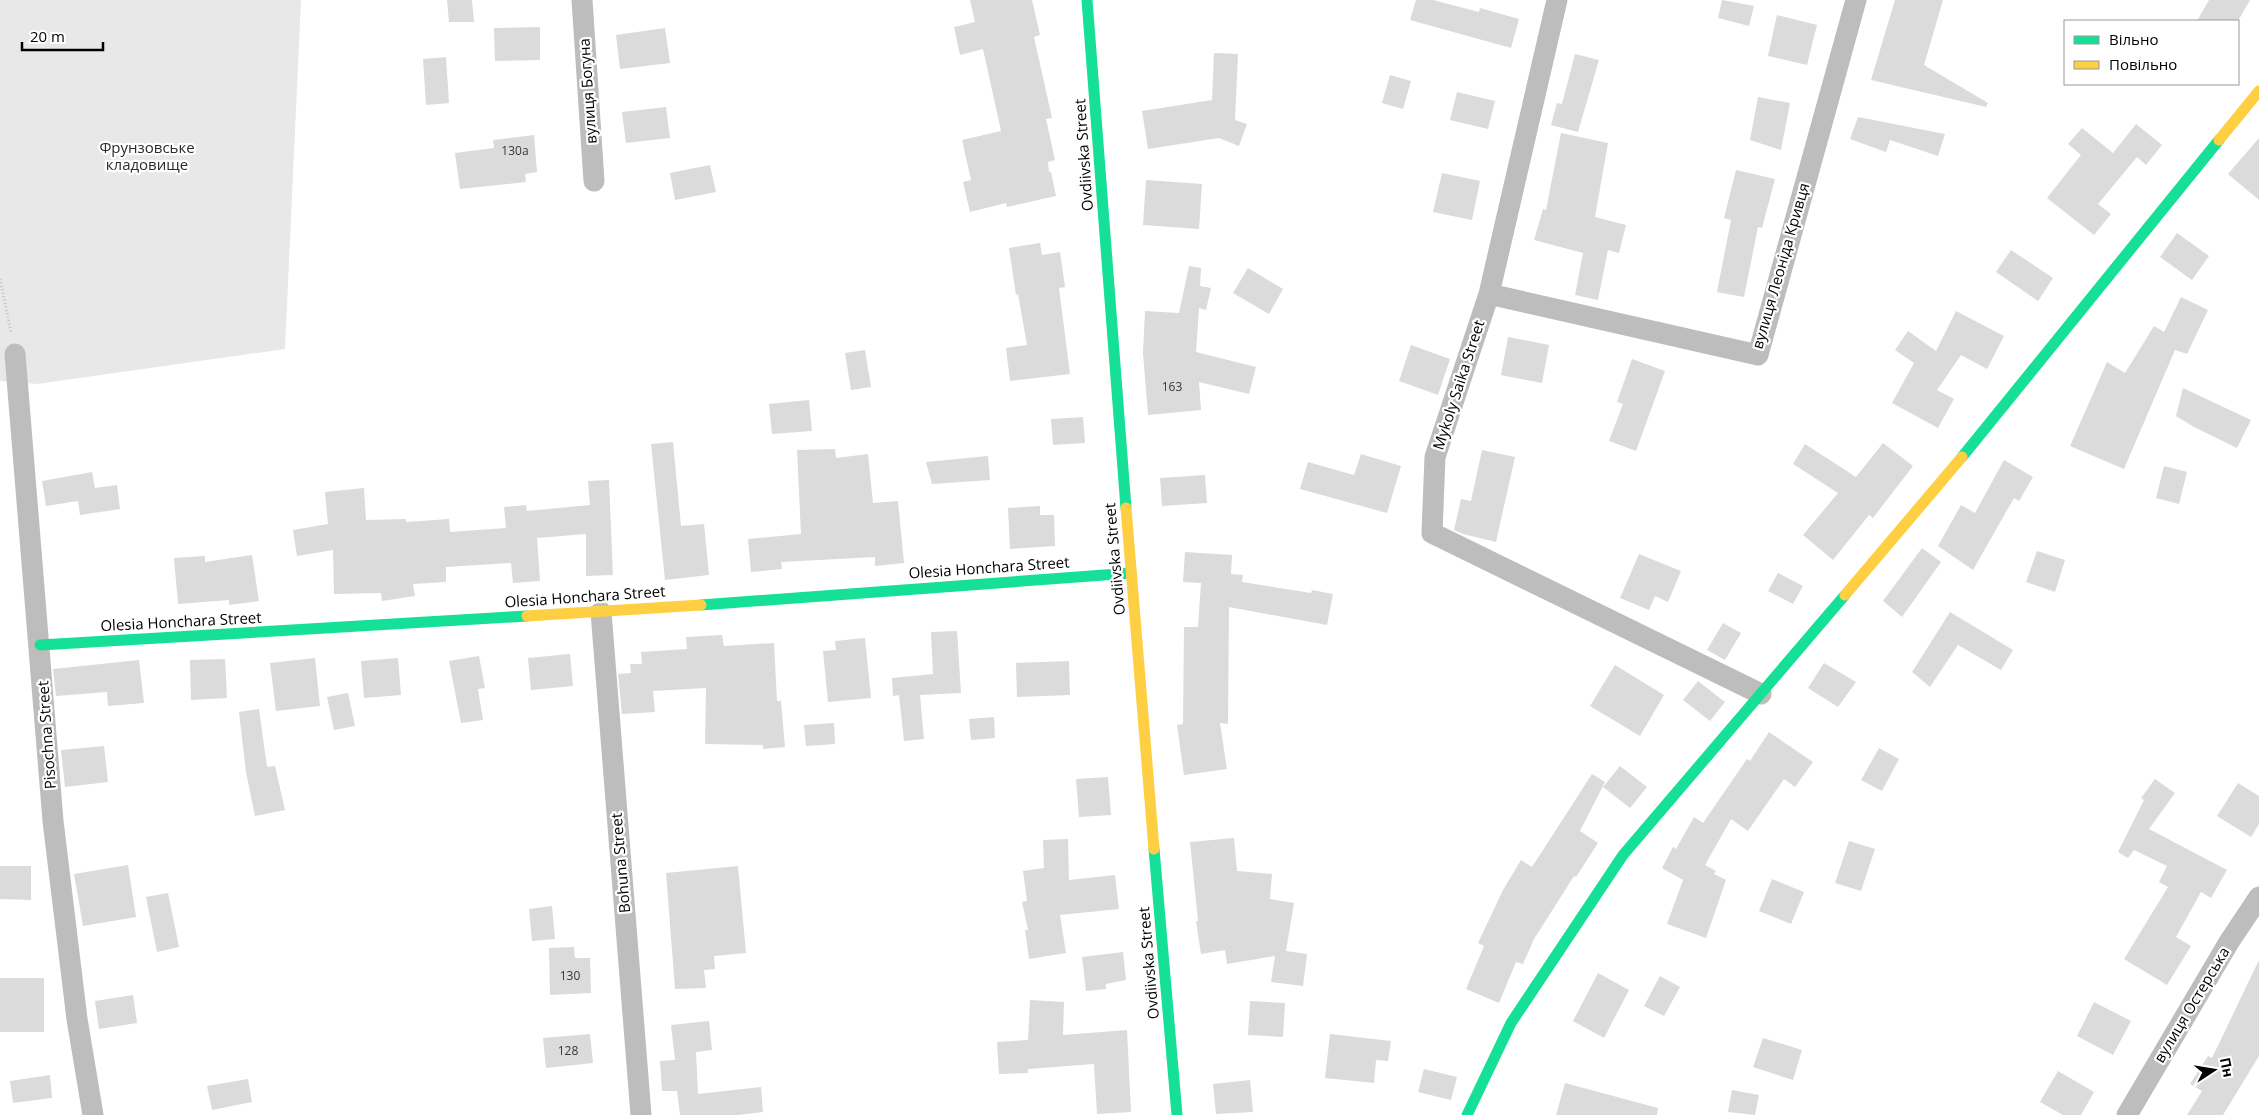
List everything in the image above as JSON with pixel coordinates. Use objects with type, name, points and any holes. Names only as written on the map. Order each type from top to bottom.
[{"type":"street","name":"вулиця Богуна","points":[[582,0],[594,181]]},
{"type":"street","name":"Ovdiivska Street","points":[[1087,0],[1131,573],[1177,1115]]},
{"type":"street","name":"Mykoly Saika Street","points":[[1557,0],[1489,294],[1435,457],[1432,533],[1761,694]]},
{"type":"street","name":"вулиця Леоніда Кривця","points":[[1489,294],[1758,355],[1856,0]]},
{"type":"street","points":[[1467,1115],[1511,1023],[1623,855],[1976,441],[2259,92]]},
{"type":"street","name":"Pisochna Street","points":[[15,354],[54,821],[77,1019],[92,1115]]},
{"type":"street","name":"Olesia Honchara Street","points":[[40,645],[601,612],[1131,573]]},
{"type":"street","name":"Bohuna Street","points":[[601,612],[641,1115]]},
{"type":"street","name":"вулиця Остерська","points":[[2127,1115],[2259,897]]},
{"type":"path","points":[[0,279],[15,354]]},
{"type":"green space","name":"Фрунзовське кладовище","points":[[0,0],[301,0],[285,349],[37,384],[0,381]]},
{"type":"building","points":[[447,0],[472,0],[474,22],[449,22]]},
{"type":"building","points":[[970,0],[1032,0],[1040,35],[1034,37],[1052,118],[1046,119],[1055,160],[1048,162],[1056,196],[1007,207],[1006,203],[970,212],[963,182],[971,180],[962,140],[1001,131],[983,49],[960,55],[954,27],[975,22]]},
{"type":"building","points":[[1416,0],[1433,0],[1479,12],[1480,8],[1519,19],[1511,48],[1410,20]]},
{"type":"building","points":[[1722,0],[1754,6],[1749,26],[1718,18]]},
{"type":"building","points":[[1895,0],[1943,0],[1924,65],[1988,103],[1986,107],[1871,80]]},
{"type":"building","points":[[2209,0],[2250,0],[2239,20],[2198,20]]},
{"type":"building","points":[[1777,15],[1817,25],[1807,65],[1768,56]]},
{"type":"building","points":[[540,27],[540,60],[495,61],[494,28]]},
{"type":"building","points":[[665,28],[670,63],[620,69],[616,35]]},
{"type":"building","points":[[1214,53],[1238,54],[1235,120],[1247,124],[1239,146],[1219,138],[1148,149],[1142,111],[1212,100]]},
{"type":"building","points":[[1575,54],[1599,60],[1578,132],[1551,125],[1557,103],[1562,104]]},
{"type":"building","points":[[446,57],[449,103],[426,105],[423,59]]},
{"type":"building","points":[[1390,75],[1411,81],[1403,109],[1382,103]]},
{"type":"building","points":[[1457,92],[1495,101],[1488,129],[1450,120]]},
{"type":"building","points":[[1758,97],[1790,103],[1781,150],[1750,140]]},
{"type":"building","points":[[666,107],[670,138],[626,143],[622,112]]},
{"type":"building","points":[[1858,117],[1945,134],[1938,156],[1890,140],[1886,152],[1850,139]]},
{"type":"building","points":[[2136,124],[2162,145],[2146,165],[2137,157],[2098,204],[2111,214],[2094,235],[2047,198],[2081,155],[2068,144],[2082,128],[2113,153]]},
{"type":"building","points":[[1561,133],[1608,143],[1595,217],[1626,225],[1619,253],[1608,250],[1598,300],[1575,295],[1583,253],[1534,240],[1543,209],[1546,210]]},
{"type":"building","points":[[534,135],[537,172],[525,174],[526,182],[460,189],[455,153],[494,148],[493,140]]},
{"type":"building","points":[[2259,138],[2259,200],[2228,174]]},
{"type":"building","points":[[710,165],[716,192],[675,200],[670,173]]},
{"type":"building","points":[[1736,170],[1775,179],[1762,228],[1758,227],[1744,297],[1717,292],[1731,220],[1724,218]]},
{"type":"building","points":[[1442,173],[1480,181],[1472,220],[1433,212]]},
{"type":"building","points":[[1146,180],[1202,184],[1199,229],[1143,225]]},
{"type":"building","points":[[2177,233],[2209,256],[2192,280],[2160,257]]},
{"type":"building","points":[[1040,243],[1042,255],[1060,252],[1065,287],[1059,288],[1070,374],[1010,381],[1006,348],[1027,345],[1018,294],[1016,295],[1009,248]]},
{"type":"building","points":[[2011,250],[2053,278],[2038,301],[1996,272]]},
{"type":"building","points":[[1189,266],[1201,268],[1200,286],[1211,288],[1206,310],[1199,308],[1196,352],[1256,367],[1249,394],[1199,382],[1201,410],[1148,415],[1143,353],[1145,311],[1179,313]]},
{"type":"building","points":[[1248,268],[1283,289],[1269,314],[1233,293]]},
{"type":"building","points":[[2181,297],[2208,310],[2187,354],[2175,350],[2124,469],[2070,446],[2107,362],[2125,373],[2154,326],[2164,332]]},
{"type":"building","points":[[1956,311],[2004,336],[1987,369],[1961,355],[1937,390],[1954,399],[1938,428],[1892,403],[1914,363],[1895,350],[1908,331],[1936,351]]},
{"type":"building","points":[[1508,337],[1549,345],[1542,383],[1501,375]]},
{"type":"building","points":[[1411,345],[1450,359],[1438,395],[1399,381]]},
{"type":"building","points":[[865,350],[871,387],[851,390],[845,353]]},
{"type":"building","points":[[1632,359],[1665,371],[1636,451],[1609,441],[1623,404],[1617,402]]},
{"type":"building","points":[[2183,388],[2251,420],[2237,448],[2176,416]]},
{"type":"building","points":[[809,400],[812,431],[772,434],[769,404]]},
{"type":"building","points":[[1083,417],[1085,443],[1053,445],[1051,419]]},
{"type":"building","points":[[673,442],[681,526],[704,524],[709,575],[665,580],[651,444]]},
{"type":"building","points":[[1883,443],[1913,466],[1873,518],[1869,515],[1833,560],[1803,535],[1838,493],[1793,464],[1805,444],[1856,477]]},
{"type":"building","points":[[835,449],[836,458],[868,454],[873,503],[898,501],[904,563],[875,566],[875,557],[781,562],[782,569],[751,572],[748,539],[801,534],[797,450]]},
{"type":"building","points":[[1482,450],[1515,457],[1496,542],[1454,530],[1461,499],[1471,501]]},
{"type":"building","points":[[1361,454],[1401,466],[1387,513],[1300,489],[1308,462],[1354,475]]},
{"type":"building","points":[[988,456],[990,480],[932,484],[926,462]]},
{"type":"building","points":[[2004,460],[2033,477],[2019,501],[2014,498],[1973,570],[1938,546],[1961,505],[1975,513]]},
{"type":"building","points":[[2164,466],[2187,472],[2179,504],[2156,498]]},
{"type":"building","points":[[92,472],[95,488],[117,485],[120,509],[80,515],[78,501],[46,506],[42,481]]},
{"type":"building","points":[[1205,475],[1207,503],[1162,506],[1160,478]]},
{"type":"building","points":[[609,480],[613,575],[586,576],[586,534],[537,538],[540,581],[513,583],[511,563],[446,567],[446,582],[413,584],[415,596],[382,601],[381,593],[334,594],[333,550],[297,556],[293,530],[328,524],[325,492],[364,488],[366,520],[406,519],[406,522],[449,519],[450,532],[506,528],[504,507],[526,505],[527,511],[590,505],[588,481]]},
{"type":"building","points":[[1040,506],[1040,515],[1054,515],[1055,546],[1010,549],[1008,508]]},
{"type":"building","points":[[1922,548],[1941,562],[1902,617],[1883,601]]},
{"type":"building","points":[[2037,551],[2065,560],[2055,592],[2026,582]]},
{"type":"building","points":[[1185,552],[1232,555],[1231,574],[1243,575],[1242,582],[1311,593],[1312,590],[1333,594],[1327,625],[1229,607],[1228,724],[1220,723],[1227,769],[1184,775],[1177,725],[1183,724],[1184,627],[1198,627],[1201,583],[1183,582]]},
{"type":"building","points":[[1639,554],[1681,571],[1668,602],[1655,596],[1649,610],[1620,598]]},
{"type":"building","points":[[252,555],[259,601],[229,605],[229,600],[178,604],[174,558],[205,556],[205,562]]},
{"type":"building","points":[[1778,573],[1803,586],[1793,604],[1768,591]]},
{"type":"building","points":[[1950,612],[2013,650],[2001,670],[1958,645],[1930,687],[1912,672]]},
{"type":"building","points":[[1723,623],[1741,633],[1725,660],[1707,650]]},
{"type":"building","points":[[957,631],[961,693],[920,695],[924,739],[904,741],[899,695],[893,696],[892,678],[933,674],[931,632]]},
{"type":"building","points":[[722,635],[724,646],[774,643],[777,701],[781,701],[785,747],[763,749],[763,745],[705,744],[706,688],[653,691],[655,712],[622,714],[618,674],[631,673],[630,664],[642,664],[641,652],[687,649],[686,637]]},
{"type":"building","points":[[865,638],[871,698],[828,702],[823,651],[836,650],[835,641]]},
{"type":"building","points":[[570,654],[573,686],[531,690],[528,658]]},
{"type":"building","points":[[479,656],[485,688],[478,689],[483,720],[461,723],[449,661]]},
{"type":"building","points":[[315,658],[320,706],[276,711],[270,663]]},
{"type":"building","points":[[398,658],[401,695],[364,698],[361,661]]},
{"type":"building","points":[[225,659],[227,698],[191,700],[190,660]]},
{"type":"building","points":[[139,660],[144,703],[108,706],[107,692],[56,696],[53,669]]},
{"type":"building","points":[[1069,661],[1070,695],[1017,697],[1016,663]]},
{"type":"building","points":[[1824,663],[1856,682],[1838,707],[1808,688]]},
{"type":"building","points":[[1615,665],[1664,695],[1640,736],[1590,706]]},
{"type":"building","points":[[1698,681],[1725,702],[1710,721],[1683,700]]},
{"type":"building","points":[[348,693],[355,726],[334,730],[327,697]]},
{"type":"building","points":[[259,709],[267,767],[275,766],[285,810],[255,816],[246,772],[239,712]]},
{"type":"building","points":[[994,717],[995,738],[971,740],[969,719]]},
{"type":"building","points":[[834,723],[835,744],[806,746],[804,725]]},
{"type":"building","points":[[1769,732],[1813,762],[1795,787],[1784,779],[1748,831],[1731,819],[1705,865],[1716,871],[1714,874],[1726,880],[1706,938],[1667,924],[1683,880],[1662,868],[1673,847],[1676,849],[1694,817],[1703,823],[1747,759],[1750,761]]},
{"type":"building","points":[[104,746],[108,782],[65,787],[61,750]]},
{"type":"building","points":[[1879,748],[1899,759],[1882,791],[1861,780]]},
{"type":"building","points":[[1620,766],[1647,787],[1630,808],[1603,787]]},
{"type":"building","points":[[1592,774],[1605,782],[1580,831],[1598,843],[1576,877],[1574,876],[1534,939],[1523,964],[1516,962],[1499,1003],[1466,989],[1484,946],[1478,943],[1503,890],[1521,860],[1532,867]]},
{"type":"building","points":[[1108,777],[1111,815],[1079,817],[1076,779]]},
{"type":"building","points":[[2155,779],[2175,793],[2149,829],[2227,870],[2211,898],[2201,892],[2176,937],[2191,946],[2167,985],[2124,959],[2168,887],[2159,882],[2167,866],[2134,850],[2128,858],[2118,852],[2144,800],[2141,798]]},
{"type":"building","points":[[2238,783],[2259,796],[2259,824],[2251,837],[2217,816]]},
{"type":"building","points":[[1234,838],[1237,871],[1272,874],[1270,899],[1294,903],[1286,951],[1307,954],[1303,986],[1271,982],[1275,956],[1227,964],[1225,950],[1201,954],[1196,921],[1198,921],[1190,842]]},
{"type":"building","points":[[1068,839],[1069,880],[1115,875],[1119,909],[1060,915],[1066,953],[1029,959],[1025,930],[1028,930],[1022,902],[1027,901],[1023,871],[1044,868],[1043,840]]},
{"type":"building","points":[[1849,841],[1875,849],[1861,891],[1835,883]]},
{"type":"building","points":[[128,865],[136,917],[83,926],[74,874]]},
{"type":"building","points":[[0,866],[31,866],[31,900],[0,899]]},
{"type":"building","points":[[738,866],[746,953],[714,956],[715,969],[704,970],[706,988],[675,989],[666,873]]},
{"type":"building","points":[[1772,879],[1804,892],[1791,924],[1759,911]]},
{"type":"building","points":[[168,893],[179,947],[157,952],[146,897]]},
{"type":"building","points":[[552,906],[555,939],[532,941],[529,909]]},
{"type":"building","points":[[574,947],[575,958],[590,958],[591,993],[550,995],[549,948]]},
{"type":"building","points":[[1123,952],[1126,980],[1106,984],[1106,989],[1086,991],[1082,957]]},
{"type":"building","points":[[2259,960],[2259,1056],[2223,1115],[2187,1115],[2202,1091],[2190,1084],[2208,1056],[2212,1058]]},
{"type":"building","points":[[1598,973],[1629,990],[1604,1038],[1573,1021]]},
{"type":"building","points":[[1660,976],[1680,987],[1664,1016],[1644,1006]]},
{"type":"building","points":[[0,978],[44,978],[44,1032],[0,1032]]},
{"type":"building","points":[[133,995],[137,1023],[99,1029],[95,1001]]},
{"type":"building","points":[[1030,1000],[1064,1002],[1063,1035],[1127,1030],[1131,1112],[1097,1114],[1094,1064],[1028,1069],[1028,1073],[999,1074],[997,1042],[1028,1040]]},
{"type":"building","points":[[1250,1001],[1285,1003],[1283,1037],[1248,1035]]},
{"type":"building","points":[[2094,1002],[2131,1021],[2113,1055],[2077,1036]]},
{"type":"building","points":[[709,1021],[712,1050],[696,1052],[698,1094],[761,1087],[763,1112],[738,1115],[680,1115],[677,1091],[662,1091],[660,1061],[675,1060],[671,1025]]},
{"type":"building","points":[[590,1034],[593,1063],[546,1068],[543,1038]]},
{"type":"building","points":[[1330,1034],[1391,1041],[1388,1061],[1376,1060],[1374,1083],[1325,1078]]},
{"type":"building","points":[[1763,1038],[1802,1050],[1793,1080],[1753,1067]]},
{"type":"building","points":[[1424,1069],[1457,1077],[1451,1100],[1418,1092]]},
{"type":"building","points":[[2058,1071],[2094,1092],[2081,1115],[2063,1115],[2040,1102]]},
{"type":"building","points":[[50,1075],[52,1098],[13,1103],[10,1081]]},
{"type":"building","points":[[248,1079],[252,1102],[212,1110],[207,1086]]},
{"type":"building","points":[[1250,1080],[1253,1112],[1216,1114],[1213,1084]]},
{"type":"building","points":[[1565,1083],[1658,1108],[1657,1115],[1556,1115]]},
{"type":"building","points":[[1732,1090],[1759,1095],[1755,1115],[1728,1112]]},
{"type":"traffic: fast","points":[[1087,0],[1126,508]]},
{"type":"traffic: fast","points":[[1962,457],[2219,140]]},
{"type":"traffic: fast","points":[[701,605],[1131,573]]},
{"type":"traffic: fast","points":[[1467,1115],[1511,1023],[1623,855],[1845,595]]},
{"type":"traffic: fast","points":[[40,645],[527,616]]},
{"type":"traffic: fast","points":[[1154,849],[1177,1115]]},
{"type":"traffic: slow","points":[[2219,140],[2259,91]]},
{"type":"traffic: slow","points":[[1845,595],[1962,457]]},
{"type":"traffic: slow","points":[[1126,508],[1154,849]]},
{"type":"traffic: slow","points":[[527,616],[701,605]]}]
